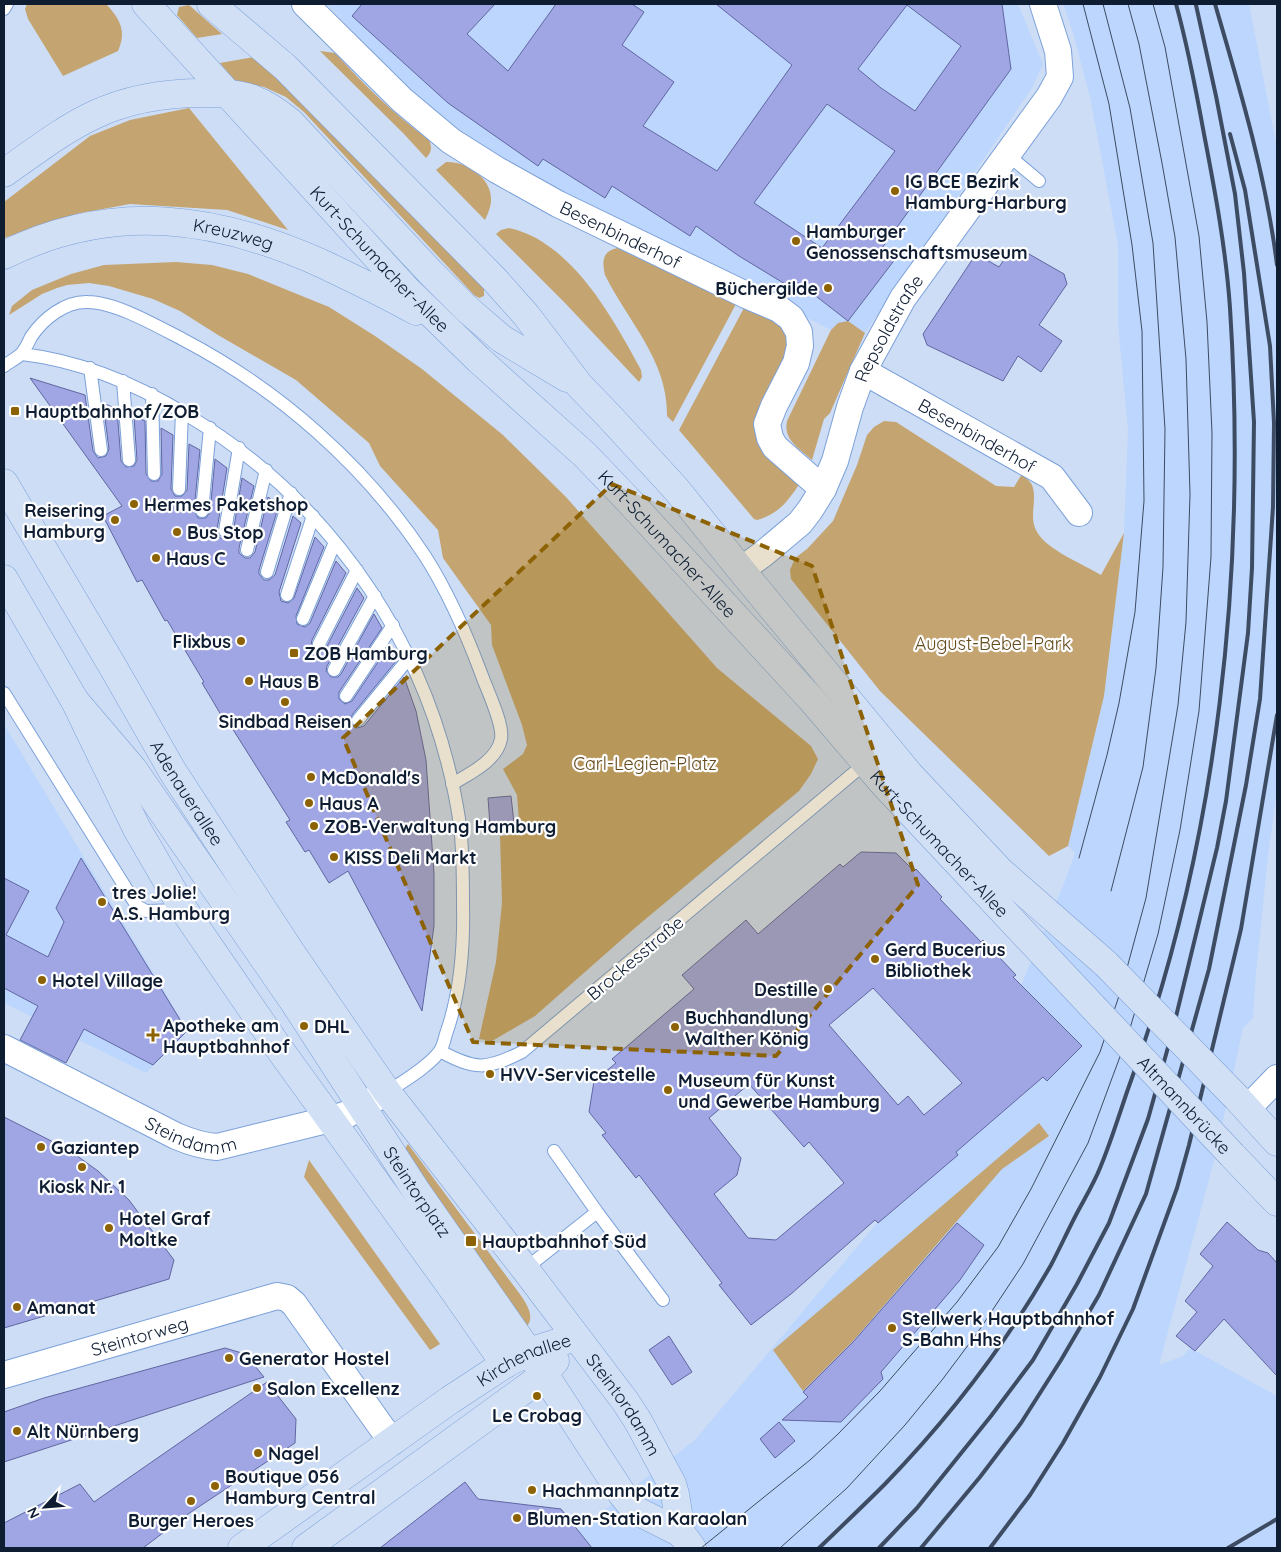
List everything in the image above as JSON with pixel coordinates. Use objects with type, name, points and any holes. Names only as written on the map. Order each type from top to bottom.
[{"type":"main road","name":"Kurt-Schumacher-Allee","points":[[146,4],[405,288],[596,466],[742,623],[875,754],[1093,1007]]},
{"type":"main road","name":"Kurt-Schumacher-Allee","points":[[211,4],[285,67],[494,279],[526,315],[579,385],[676,489],[741,570],[875,754],[910,774],[1000,871],[1106,964],[1242,1104]]},
{"type":"main road","points":[[4,173],[74,126],[118,105],[167,94],[192,92],[229,94]]},
{"type":"main road","name":"Kurt-Schumacher-Allee","points":[[229,94],[266,104],[290,122],[467,309],[502,339],[579,385]]},
{"type":"main road","name":"Kreuzweg","points":[[4,255],[54,234],[110,223],[164,220],[227,230],[302,254],[369,286],[448,330]]},
{"type":"main road","name":"Adenauerallee","points":[[4,483],[113,667],[172,772],[290,951],[387,1092]]},
{"type":"main road","name":"Adenauerallee","points":[[4,579],[75,701],[137,830],[184,910],[278,1047],[331,1119]]},
{"type":"main road","name":"Adenauerallee","points":[[75,701],[133,769],[312,1028],[363,1106]]},
{"type":"main road","name":"Altmannbrücke","points":[[1093,1007],[1277,1202]]},
{"type":"main road","name":"Steintorplatz","points":[[387,1092],[576,1337]]},
{"type":"main road","points":[[1242,1104],[1277,1142]]},
{"type":"main road","name":"Steintorplatz","points":[[363,1106],[517,1358]]},
{"type":"main road","name":"Steintorplatz","points":[[331,1119],[450,1285],[517,1358],[544,1374]]},
{"type":"main road","name":"Kirchenallee","points":[[242,1548],[450,1400],[517,1358],[576,1337]]},
{"type":"main road","name":"Kirchenallee","points":[[306,1548],[544,1374],[576,1337]]},
{"type":"main road","name":"Steintordamm","points":[[576,1337],[625,1401],[647,1437],[672,1484],[686,1541]]},
{"type":"main road","name":"Steintordamm","points":[[544,1374],[622,1494],[635,1510],[686,1541]]},
{"type":"street","name":"Besenbinderhof","points":[[305,4],[402,100],[459,146],[558,204],[746,295],[779,309],[791,318],[799,332],[800,346],[796,363],[767,424],[768,431],[775,447],[823,489]]},
{"type":"street","name":"Repsoldstraße","points":[[741,570],[800,523],[823,489],[835,460],[850,407],[864,371],[903,298],[1049,98],[1060,77],[1058,51],[1043,4]]},
{"type":"street","name":"Besenbinderhof","points":[[864,371],[1052,477],[1079,513]]},
{"type":"street","name":"Steindamm","points":[[4,1048],[176,1136],[195,1144],[217,1147],[348,1114],[387,1092]]},
{"type":"street","points":[[1242,1104],[1277,1078]]},
{"type":"street","name":"Steintorweg","points":[[4,1375],[277,1296],[287,1298],[294,1304],[392,1442]]},
{"type":"lane","points":[[4,9],[7,4]]},
{"type":"lane","points":[[1008,155],[1039,181]]},
{"type":"lane","points":[[4,366],[22,354],[43,322],[55,312],[87,302],[121,310],[155,324],[209,353],[273,396],[338,453],[375,490],[426,557],[448,598],[474,655],[499,722],[501,738],[498,749],[477,769],[452,784]]},
{"type":"lane","points":[[22,354],[66,361],[123,381],[152,394],[182,411],[239,448],[266,470],[313,516],[357,570],[393,625],[427,698],[442,743],[452,784],[460,825],[464,927],[460,976],[454,1010],[440,1051],[411,1076],[387,1092]]},
{"type":"lane","points":[[90,368],[101,450]]},
{"type":"lane","points":[[123,381],[129,460]]},
{"type":"lane","points":[[152,394],[154,474]]},
{"type":"lane","points":[[179,489],[182,411]]},
{"type":"lane","points":[[202,511],[210,428]]},
{"type":"lane","points":[[226,531],[239,448]]},
{"type":"lane","points":[[247,550],[266,470]]},
{"type":"lane","points":[[267,572],[291,493]]},
{"type":"lane","points":[[287,595],[313,516]]},
{"type":"lane","points":[[303,619],[335,542]]},
{"type":"lane","points":[[319,644],[357,570]]},
{"type":"lane","points":[[334,670],[375,596]]},
{"type":"lane","points":[[346,696],[393,625]]},
{"type":"lane","points":[[358,720],[409,658]]},
{"type":"lane","points":[[4,693],[137,906],[146,911],[184,910]]},
{"type":"lane","name":"Brockesstraße","points":[[440,1051],[469,1064],[483,1067],[505,1061],[522,1052],[875,754]]},
{"type":"lane","points":[[554,1151],[663,1300]]},
{"type":"lane","points":[[525,1269],[597,1212]]},
{"type":"highlighted area","points":[[612,484],[812,566],[918,885],[776,1056],[473,1042],[343,738]]},
{"type":"shaded area","points":[[327,4],[1018,4],[1043,64],[1032,88],[865,333],[859,346],[591,208],[485,150],[444,120],[411,92]]},
{"type":"shaded area","points":[[1063,4],[1249,4],[1277,148],[1277,791],[1268,856],[1253,1018],[1243,1028],[1215,1157],[1159,1365],[1183,1356],[1190,1348],[1277,1396],[1277,1548],[555,1548],[695,1440],[898,1198],[995,1047],[1075,853],[1068,846],[1104,696],[1124,533],[1128,429],[1118,324],[1118,245],[1090,97],[1072,29]]},
{"type":"shaded area","points":[[4,724],[188,1031],[146,1073],[4,1003]]},
{"type":"green space","points":[[27,4],[106,4],[121,26],[122,37],[118,51],[63,76],[28,19],[25,9]]},
{"type":"green space","points":[[189,5],[222,34],[197,38],[177,15],[179,7]]},
{"type":"green space","points":[[320,51],[335,53],[380,99],[429,140],[431,149],[426,158],[404,134]]},
{"type":"green space","points":[[254,57],[324,123],[484,288],[484,296],[479,298],[474,295],[304,112],[286,97],[264,87],[235,81],[220,63]]},
{"type":"green space","points":[[189,108],[288,230],[227,210],[130,204],[76,214],[4,238],[4,202],[90,136],[130,120]]},
{"type":"green space","points":[[446,162],[462,164],[476,172],[487,185],[491,203],[485,220],[436,170]]},
{"type":"green space","points":[[509,228],[531,236],[552,248],[588,284],[617,328],[641,370],[642,377],[639,382],[566,304],[496,234],[501,230]]},
{"type":"green space","points":[[617,248],[736,304],[673,422],[667,416],[666,396],[654,359],[605,275],[604,258],[608,252]]},
{"type":"green space","name":"Carl-Legien-Platz","points":[[176,262],[212,265],[248,274],[329,307],[422,369],[503,435],[566,497],[717,668],[811,746],[818,759],[811,774],[799,791],[636,927],[535,1016],[492,1041],[479,1039],[496,962],[502,903],[500,836],[520,834],[517,795],[503,769],[523,754],[527,745],[522,725],[492,645],[491,625],[443,558],[438,530],[380,466],[369,443],[296,380],[180,311],[153,299],[109,286],[89,283],[67,285],[42,294],[9,315],[12,306],[32,290],[71,274],[104,265]]},
{"type":"green space","points":[[745,306],[777,321],[788,331],[790,348],[754,424],[755,433],[760,445],[800,483],[782,506],[771,514],[757,520],[754,519],[679,430]]},
{"type":"green space","points":[[848,321],[865,333],[830,413],[824,419],[812,460],[790,439],[786,428],[787,421],[831,330],[838,323]]},
{"type":"green space","name":"August-Bebel-Park","points":[[884,421],[896,422],[996,486],[1014,487],[1022,474],[1032,485],[1034,491],[1034,526],[1042,539],[1057,551],[1101,575],[1124,533],[1104,696],[1068,846],[1049,856],[880,691],[791,579],[790,570],[795,558],[807,549],[833,521],[857,465],[867,435],[874,427]]},
{"type":"green space","points":[[1039,1123],[1049,1136],[1002,1169],[854,1340],[803,1391],[773,1350]]},
{"type":"green space","points":[[408,1144],[525,1301],[530,1318],[523,1330],[405,1153]]},
{"type":"green space","points":[[309,1160],[440,1344],[430,1350],[304,1177]]},
{"type":"building","points":[[362,4],[495,4],[467,34],[508,71],[556,4],[632,4],[644,12],[622,45],[674,82],[643,126],[717,171],[792,65],[716,4],[1002,4],[1011,69],[882,248],[896,258],[848,321],[799,283],[785,284],[739,256],[696,226],[690,236],[612,186],[605,198],[543,159],[538,166],[448,103],[352,16]],"holes":[[[907,5],[961,46],[915,111],[881,88],[858,69]],[[827,104],[895,151],[822,248],[754,203]]]},
{"type":"building","points":[[1012,248],[1020,254],[1022,250],[1064,274],[1067,284],[1039,325],[1062,341],[1041,372],[1018,356],[1003,381],[927,345],[923,334],[976,254],[999,267]]},
{"type":"building","points":[[30,378],[85,395],[93,451],[98,458],[106,456],[109,449],[103,403],[117,409],[121,461],[126,467],[134,466],[137,460],[134,416],[145,421],[146,474],[151,481],[158,481],[162,474],[161,428],[173,435],[171,489],[175,496],[182,496],[187,490],[189,444],[200,450],[194,510],[198,518],[206,518],[210,512],[215,459],[227,468],[217,530],[220,538],[227,539],[233,533],[242,478],[254,486],[239,548],[239,553],[245,558],[250,558],[255,552],[268,497],[279,505],[259,570],[259,574],[264,580],[269,580],[275,575],[293,516],[301,523],[279,592],[281,601],[288,603],[294,598],[315,537],[324,547],[296,616],[297,624],[305,627],[310,623],[336,561],[346,573],[312,640],[311,645],[315,651],[320,652],[326,648],[357,588],[364,598],[327,666],[326,671],[331,677],[338,677],[341,674],[374,614],[382,628],[339,692],[339,699],[345,704],[352,701],[390,644],[397,660],[352,715],[351,723],[357,728],[364,726],[404,677],[416,711],[426,760],[434,874],[434,926],[422,1011],[348,871],[329,883],[309,850],[305,852],[286,822],[290,820],[227,720],[225,722],[202,683],[204,682],[167,620],[165,621],[142,580],[137,582],[103,516],[122,506]]},
{"type":"building","points":[[511,796],[514,823],[490,825],[488,798]]},
{"type":"building","name":"Museum für Kunst und Gewerbe Hamburg","points":[[861,852],[896,853],[914,871],[916,869],[942,897],[940,899],[1016,975],[1013,977],[1082,1046],[1047,1081],[1043,1077],[956,1152],[958,1155],[878,1223],[875,1220],[791,1294],[751,1325],[719,1285],[722,1283],[639,1175],[636,1178],[602,1135],[606,1133],[589,1112],[594,1081],[616,1063],[612,1059],[694,989],[682,975],[746,920],[758,934],[840,864],[843,867]],"holes":[[[873,988],[962,1083],[924,1115],[908,1096],[898,1105],[829,1025]],[[749,1084],[804,1147],[809,1142],[844,1183],[776,1240],[748,1238],[714,1194],[737,1175],[741,1158],[709,1118]]]},
{"type":"building","points":[[81,858],[187,1031],[153,1065],[84,1029],[66,1063],[20,1040],[38,1006],[4,988],[4,878],[29,891],[6,935],[48,957],[64,922],[56,908]]},
{"type":"building","points":[[4,1117],[69,1150],[98,1171],[129,1200],[174,1260],[169,1279],[4,1328]]},
{"type":"building","points":[[1227,1222],[1258,1250],[1268,1253],[1277,1263],[1277,1376],[1224,1319],[1195,1351],[1176,1336],[1197,1312],[1185,1301],[1213,1266],[1200,1254]]},
{"type":"building","name":"Stellwerk Hauptbahnhof S-Bahn Hhs","points":[[957,1223],[984,1245],[960,1280],[881,1372],[883,1379],[841,1422],[782,1420],[808,1397],[803,1392],[854,1341]]},
{"type":"building","points":[[669,1336],[692,1372],[672,1385],[649,1350]]},
{"type":"building","points":[[225,1348],[245,1354],[264,1377],[4,1462],[4,1412],[44,1398]]},
{"type":"building","points":[[267,1382],[296,1419],[295,1443],[188,1514],[143,1548],[4,1548],[4,1523],[80,1484],[94,1502]]},
{"type":"building","points":[[779,1422],[795,1441],[775,1458],[760,1439]]},
{"type":"building","points":[[465,1482],[478,1499],[561,1509],[592,1548],[380,1548]]},
{"type":"tram line","points":[[1079,858],[1119,703],[1135,612],[1144,501],[1142,331],[1132,245],[1109,104],[1083,4]]},
{"type":"tram line","points":[[1103,4],[1130,108],[1153,243],[1165,429],[1163,567],[1156,668],[1143,767],[1111,891]]},
{"type":"tram line","points":[[701,1548],[810,1460],[837,1435],[880,1391],[957,1302],[998,1247],[1031,1189],[1100,1052],[1121,990],[1146,898],[1178,705],[1186,622],[1190,494],[1186,359],[1175,237],[1139,44],[1128,4]]},
{"type":"tram line","points":[[780,1548],[847,1488],[905,1425],[978,1332],[1023,1264],[1088,1143],[1128,1035],[1158,934],[1180,830],[1199,711],[1211,557],[1212,433],[1207,322],[1199,236],[1165,47],[1153,4]]},
{"type":"railway","points":[[819,1548],[885,1484],[953,1407],[995,1352],[1051,1265],[1095,1179],[1108,1148],[1159,995],[1185,900],[1205,802],[1220,704],[1229,605],[1234,506],[1234,407],[1230,308],[1223,242],[1195,85],[1176,4]]},
{"type":"railway","points":[[1215,4],[1243,100],[1259,166],[1277,265]]},
{"type":"railway","points":[[879,1548],[917,1508],[1033,1360],[1077,1284],[1109,1223],[1148,1119],[1172,1033],[1217,848],[1226,801],[1248,633],[1252,568],[1254,422],[1244,273],[1235,194],[1196,5]]},
{"type":"railway","points":[[921,1548],[980,1477],[1021,1423],[1099,1295],[1146,1194],[1209,969],[1246,785],[1260,699],[1273,507],[1274,423],[1270,346],[1245,190],[1230,134]]},
{"type":"railway","points":[[990,1548],[1030,1495],[1063,1443],[1100,1377],[1133,1309],[1177,1188],[1241,929],[1277,715]]},
{"type":"railway","points":[[1228,1548],[1277,1519]]},
{"type":"place","name":"IG BCE Bezirk Hamburg-Harburg","points":[[895,191]]},
{"type":"place","name":"Hamburger Genossenschaftsmuseum","points":[[796,241]]},
{"type":"place","name":"Büchergilde","points":[[828,288]]},
{"type":"place","name":"Hauptbahnhof/ZOB","points":[[15,411]]},
{"type":"place","name":"Hermes Paketshop","points":[[134,504]]},
{"type":"place","name":"Reisering Hamburg","points":[[115,520]]},
{"type":"place","name":"Bus Stop","points":[[177,532]]},
{"type":"place","name":"Haus C","points":[[156,558]]},
{"type":"place","name":"Flixbus","points":[[241,641]]},
{"type":"place","name":"ZOB Hamburg","points":[[294,653]]},
{"type":"place","name":"Haus B","points":[[249,681]]},
{"type":"place","name":"Sindbad Reisen","points":[[285,702]]},
{"type":"place","name":"McDonald's","points":[[311,777]]},
{"type":"place","name":"Haus A","points":[[309,803]]},
{"type":"place","name":"ZOB-Verwaltung Hamburg","points":[[314,826]]},
{"type":"place","name":"KISS Deli Markt","points":[[334,857]]},
{"type":"place","name":"tres Jolie! A.S. Hamburg","points":[[102,902]]},
{"type":"place","name":"Gerd Bucerius Bibliothek","points":[[875,959]]},
{"type":"place","name":"Hotel Village","points":[[42,980]]},
{"type":"place","name":"Destille","points":[[828,989]]},
{"type":"place","name":"DHL","points":[[304,1026]]},
{"type":"place","name":"Buchhandlung Walther König","points":[[675,1027]]},
{"type":"place","name":"Apotheke am Hauptbahnhof","points":[[153,1035]]},
{"type":"place","name":"HVV-Servicestelle","points":[[490,1074]]},
{"type":"place","name":"Museum für Kunst und Gewerbe Hamburg","points":[[668,1090]]},
{"type":"place","name":"Gaziantep","points":[[41,1147]]},
{"type":"place","name":"Kiosk Nr. 1","points":[[82,1167]]},
{"type":"place","name":"Hotel Graf Moltke","points":[[109,1228]]},
{"type":"place","name":"Hauptbahnhof Süd","points":[[471,1241]]},
{"type":"place","name":"Amanat","points":[[17,1307]]},
{"type":"place","name":"Stellwerk Hauptbahnhof S-Bahn Hhs","points":[[892,1328]]},
{"type":"place","name":"Generator Hostel","points":[[229,1358]]},
{"type":"place","name":"Salon Excellenz","points":[[257,1388]]},
{"type":"place","name":"Le Crobag","points":[[537,1396]]},
{"type":"place","name":"Alt Nürnberg","points":[[17,1431]]},
{"type":"place","name":"Nagel","points":[[258,1453]]},
{"type":"place","name":"Boutique 056 Hamburg Central","points":[[215,1486]]},
{"type":"place","name":"Hachmannplatz","points":[[532,1490]]},
{"type":"place","name":"Burger Heroes","points":[[191,1501]]},
{"type":"place","name":"Blumen-Station Karaolan","points":[[517,1518]]}]
